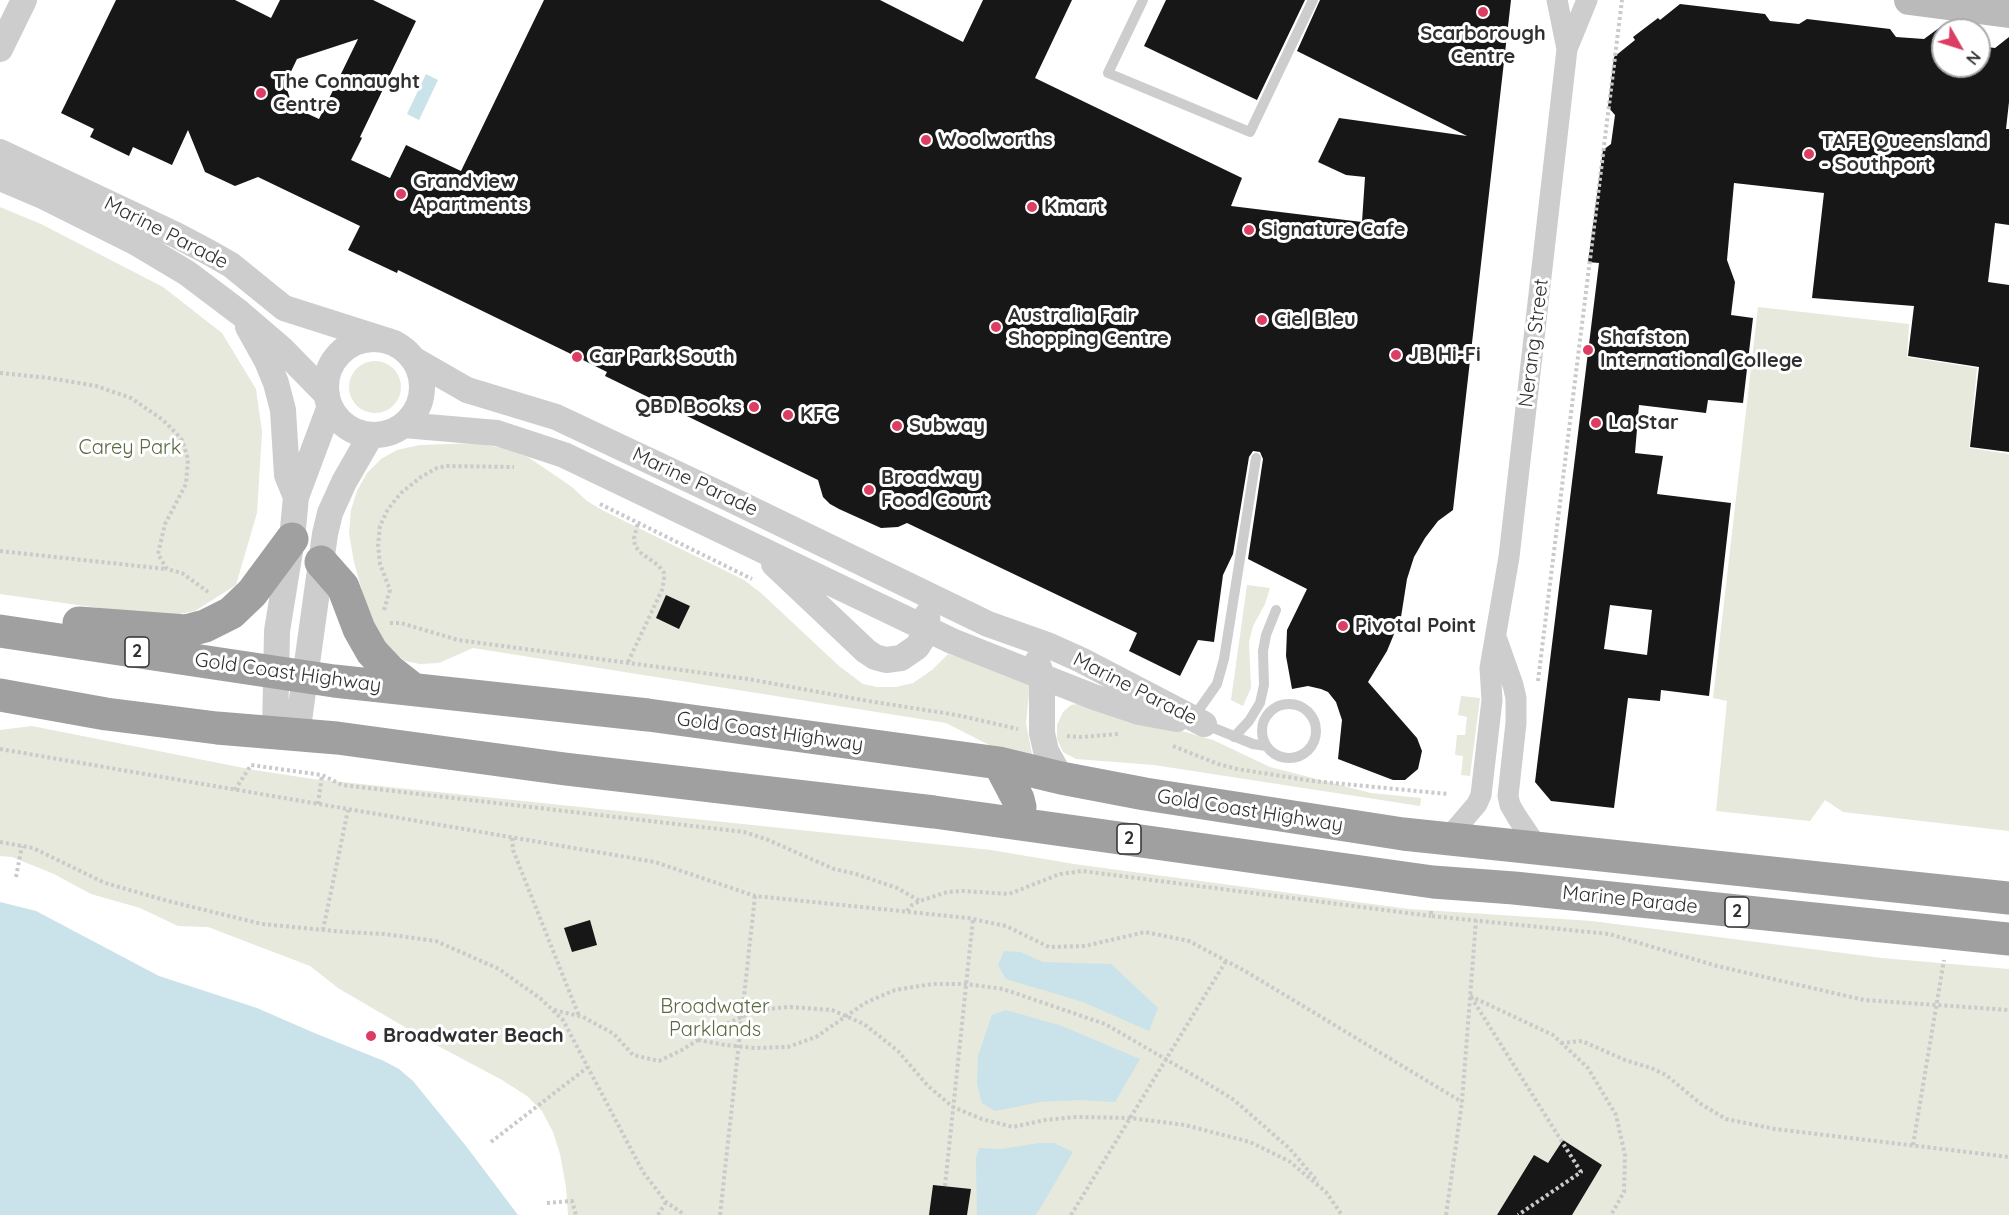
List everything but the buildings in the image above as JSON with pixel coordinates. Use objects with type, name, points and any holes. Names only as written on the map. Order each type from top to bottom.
[{"type":"highway","points":[[0,614],[186,631],[205,626],[231,613],[252,593],[292,539]]},
{"type":"highway","points":[[321,562],[343,587],[359,629],[372,652],[390,671],[413,689]]},
{"type":"highway","name":"Gold Coast Highway","points":[[0,631],[307,677],[648,715],[999,763],[1144,794],[1315,821],[1447,839],[1539,848]]},
{"type":"highway","name":"2","points":[[0,695],[106,714],[337,738],[565,769],[1016,823]]},
{"type":"highway","points":[[999,763],[1018,799],[1020,807],[1016,823]]},
{"type":"highway","name":"Marine Parade","points":[[1016,823],[1433,882],[2009,939]]},
{"type":"highway","name":"2","points":[[1539,848],[2009,898]]},
{"type":"main road","points":[[1910,0],[2009,13]]},
{"type":"street","points":[[0,49],[24,0]]},
{"type":"street","name":"Nerang Street","points":[[1557,0],[1567,49]]},
{"type":"street","name":"Nerang Street","points":[[1447,839],[1477,804],[1481,795],[1492,700],[1490,668],[1509,557],[1567,49],[1587,0]]},
{"type":"street","name":"Marine Parade","points":[[0,152],[210,253],[231,265],[284,308],[404,351],[467,390],[556,417],[996,628],[1060,651],[1198,721]]},
{"type":"street","name":"Marine Parade","points":[[0,178],[45,196],[153,252],[187,273],[240,313],[282,349],[329,400]]},
{"type":"street","points":[[240,313],[267,361],[276,383],[283,410],[287,476],[296,497]]},
{"type":"street","points":[[380,339],[404,351],[420,372],[422,386],[420,401],[414,414],[404,425],[394,431],[371,435],[358,432],[337,418],[329,400],[327,380],[331,366],[346,349],[365,340],[380,339]]},
{"type":"street","points":[[286,734],[275,672],[277,631],[292,539],[296,497],[329,400]]},
{"type":"street","name":"Marine Parade","points":[[404,425],[497,433],[564,455],[928,630],[1094,697],[1139,712],[1198,721]]},
{"type":"street","points":[[286,734],[307,677],[321,562],[330,513],[344,482],[371,435]]},
{"type":"street","points":[[756,548],[866,651],[886,660],[901,658],[917,646],[928,630],[925,592]]},
{"type":"street","points":[[996,628],[1020,642],[1033,654],[1042,676],[1042,733],[1046,751],[1061,778]]},
{"type":"street","name":"Nerang Street","points":[[1496,636],[1513,685],[1515,698],[1516,723],[1508,796],[1517,817],[1539,848]]},
{"type":"lane","points":[[1143,0],[1108,73],[1250,132],[1313,0]]},
{"type":"lane","points":[[1256,458],[1224,659],[1217,684],[1198,721],[1253,744],[1266,746],[1280,757],[1289,758],[1305,753],[1315,738],[1314,720],[1309,713],[1293,704],[1276,707],[1264,720],[1263,738],[1266,746]]},
{"type":"lane","points":[[1234,737],[1249,721],[1260,703],[1264,685],[1263,651],[1266,635],[1276,610]]},
{"type":"path","points":[[1537,690],[1622,0]]},
{"type":"path","points":[[0,373],[96,386],[131,398],[163,420],[182,440],[188,459],[186,484],[165,524],[158,554],[167,569]]},
{"type":"path","points":[[383,612],[390,590],[380,564],[378,545],[381,526],[388,509],[401,494],[436,468],[446,466],[517,467]]},
{"type":"path","points":[[594,500],[756,581]]},
{"type":"path","points":[[627,662],[664,580],[664,573],[659,566],[640,554],[635,546],[634,538],[638,523]]},
{"type":"path","points":[[0,551],[167,569],[182,573],[211,594]]},
{"type":"path","points":[[390,623],[401,623],[458,640],[748,680],[868,702],[957,715],[1042,733],[1080,737],[1124,734]]},
{"type":"path","points":[[1168,744],[1237,769],[1313,781],[1448,794]]},
{"type":"path","points":[[0,749],[655,862],[755,896],[973,919],[1006,926],[1050,947],[1085,946],[1145,932],[1189,941],[1462,1102]]},
{"type":"path","points":[[236,790],[251,765],[322,776],[342,785],[744,832],[834,868],[897,888],[920,901]]},
{"type":"path","points":[[318,804],[322,776]]},
{"type":"path","points":[[323,930],[348,810]]},
{"type":"path","points":[[512,838],[513,850],[579,1016]]},
{"type":"path","points":[[0,842],[33,848],[105,883],[168,901],[262,924],[384,933],[436,941],[499,969],[542,999],[563,1020],[642,1172],[666,1202],[685,1215]]},
{"type":"path","points":[[16,877],[22,846]]},
{"type":"path","points":[[907,912],[912,905],[947,892],[1009,894],[1060,874],[1082,872],[1431,916]]},
{"type":"path","points":[[720,1215],[755,896]]},
{"type":"path","points":[[945,1186],[973,919]]},
{"type":"path","points":[[1446,1215],[1462,1102],[1476,920],[1609,934],[1717,966],[1864,1000],[2009,1010]]},
{"type":"path","points":[[1913,1145],[1946,954]]},
{"type":"path","points":[[1071,1215],[1226,961]]},
{"type":"path","points":[[698,1040],[738,1047],[788,1047],[816,1037],[865,1003],[895,990],[932,984],[981,985],[1003,989],[1105,1023],[1234,1100],[1289,1148],[1342,1215]]},
{"type":"path","points":[[1470,996],[1553,1035],[1588,1068],[1616,1115],[1625,1155],[1624,1192],[1611,1215]]},
{"type":"path","points":[[1470,996],[1581,1172],[1518,1215]]},
{"type":"path","points":[[554,1010],[579,1016],[614,1034],[633,1055],[659,1061],[682,1050],[715,1029],[757,1010],[790,1007],[831,1010],[864,1024],[897,1051],[928,1086],[953,1107],[982,1119],[1013,1127],[1076,1117],[1130,1118],[1185,1125],[1250,1142],[1289,1161],[1326,1192]]},
{"type":"path","points":[[1561,1043],[1582,1041],[1625,1060],[1651,1068],[1666,1075],[1701,1104],[1726,1119],[1774,1128],[2009,1157]]},
{"type":"path","points":[[491,1142],[588,1067]]},
{"type":"path","points":[[547,1203],[572,1201],[576,1215]]},
{"type":"path","points":[[658,1215],[666,1202]]},
{"type":"green space","name":"Carey Park","points":[[0,207],[41,224],[163,287],[222,333],[256,389],[262,432],[257,513],[236,585],[195,611],[163,617],[0,594]]},
{"type":"green space","points":[[1758,307],[1909,324],[1907,357],[1977,368],[1969,448],[2009,454],[2009,831],[1843,812],[1825,800],[1810,821],[1716,811],[1727,701],[1713,698]]},
{"type":"green space","points":[[375,361],[385,363],[393,369],[399,377],[401,387],[399,397],[393,405],[385,411],[375,413],[365,411],[357,405],[351,397],[349,387],[351,377],[357,369],[365,363]]},
{"type":"green space","points":[[476,443],[503,448],[528,457],[602,510],[744,580],[839,666],[863,684],[896,687],[913,683],[932,670],[948,654],[1026,678],[1030,684],[1026,723],[1032,754],[1018,754],[997,749],[946,723],[473,648],[439,663],[420,664],[405,661],[379,638],[368,612],[354,562],[349,533],[351,510],[357,491],[367,473],[381,459],[397,450],[420,445]]},
{"type":"green space","points":[[1247,585],[1270,588],[1265,604],[1253,626],[1249,642],[1251,688],[1243,706],[1231,700]]},
{"type":"green space","points":[[1461,696],[1480,698],[1470,776],[1461,775],[1463,756],[1455,755],[1457,735],[1465,735],[1467,717],[1458,715]]},
{"type":"green space","points":[[1085,703],[1213,740],[1270,767],[1371,793],[1421,798],[1420,806],[1154,765],[1076,759],[1063,752],[1057,739],[1057,725],[1063,712],[1071,705]]},
{"type":"green space","name":"Broadwater Parklands","points":[[32,726],[254,770],[313,779],[991,850],[1074,864],[1409,909],[1592,921],[1882,958],[2009,969],[2009,1215],[568,1215],[566,1187],[553,1132],[542,1111],[527,1096],[502,1080],[427,1040],[338,988],[310,966],[208,927],[178,926],[140,908],[91,894],[54,874],[12,857],[0,856],[0,730]]},
{"type":"water","points":[[426,74],[438,80],[419,120],[407,114]]},
{"type":"water","points":[[0,902],[36,911],[159,976],[257,1008],[399,1069],[413,1081],[466,1146],[518,1215],[0,1215]]},
{"type":"water","points":[[1004,951],[1020,952],[1043,962],[1111,964],[1158,1008],[1149,1031],[1083,1002],[1006,979],[998,965]]},
{"type":"water","points":[[1006,1010],[1062,1026],[1140,1059],[1115,1102],[1079,1100],[1040,1102],[995,1111],[982,1103],[977,1084],[978,1056],[992,1015]]},
{"type":"water","points":[[1054,1143],[1073,1152],[1038,1212],[1035,1215],[977,1215],[976,1158],[979,1148],[1002,1149]]},
{"type":"place","name":"Scarborough Centre","points":[[1483,12]]},
{"type":"place","name":"The Connaught Centre","points":[[261,93]]},
{"type":"place","name":"Woolworths","points":[[926,140]]},
{"type":"place","name":"TAFE Queensland - Southport","points":[[1809,154]]},
{"type":"place","name":"Grandview Apartments","points":[[401,194]]},
{"type":"place","name":"Kmart","points":[[1032,207]]},
{"type":"place","name":"Signature Cafe","points":[[1249,230]]},
{"type":"place","name":"Ciel Bleu","points":[[1262,320]]},
{"type":"place","name":"Australia Fair Shopping Centre","points":[[996,327]]},
{"type":"place","name":"Shafston International College","points":[[1588,350]]},
{"type":"place","name":"JB Hi-Fi","points":[[1396,355]]},
{"type":"place","name":"Car Park South","points":[[577,357]]},
{"type":"place","name":"QBD Books","points":[[754,407]]},
{"type":"place","name":"KFC","points":[[788,415]]},
{"type":"place","name":"La Star","points":[[1596,423]]},
{"type":"place","name":"Subway","points":[[897,426]]},
{"type":"place","name":"Broadway Food Court","points":[[869,490]]},
{"type":"place","name":"Pivotal Point","points":[[1343,626]]},
{"type":"place","name":"Broadwater Beach","points":[[371,1036]]}]
